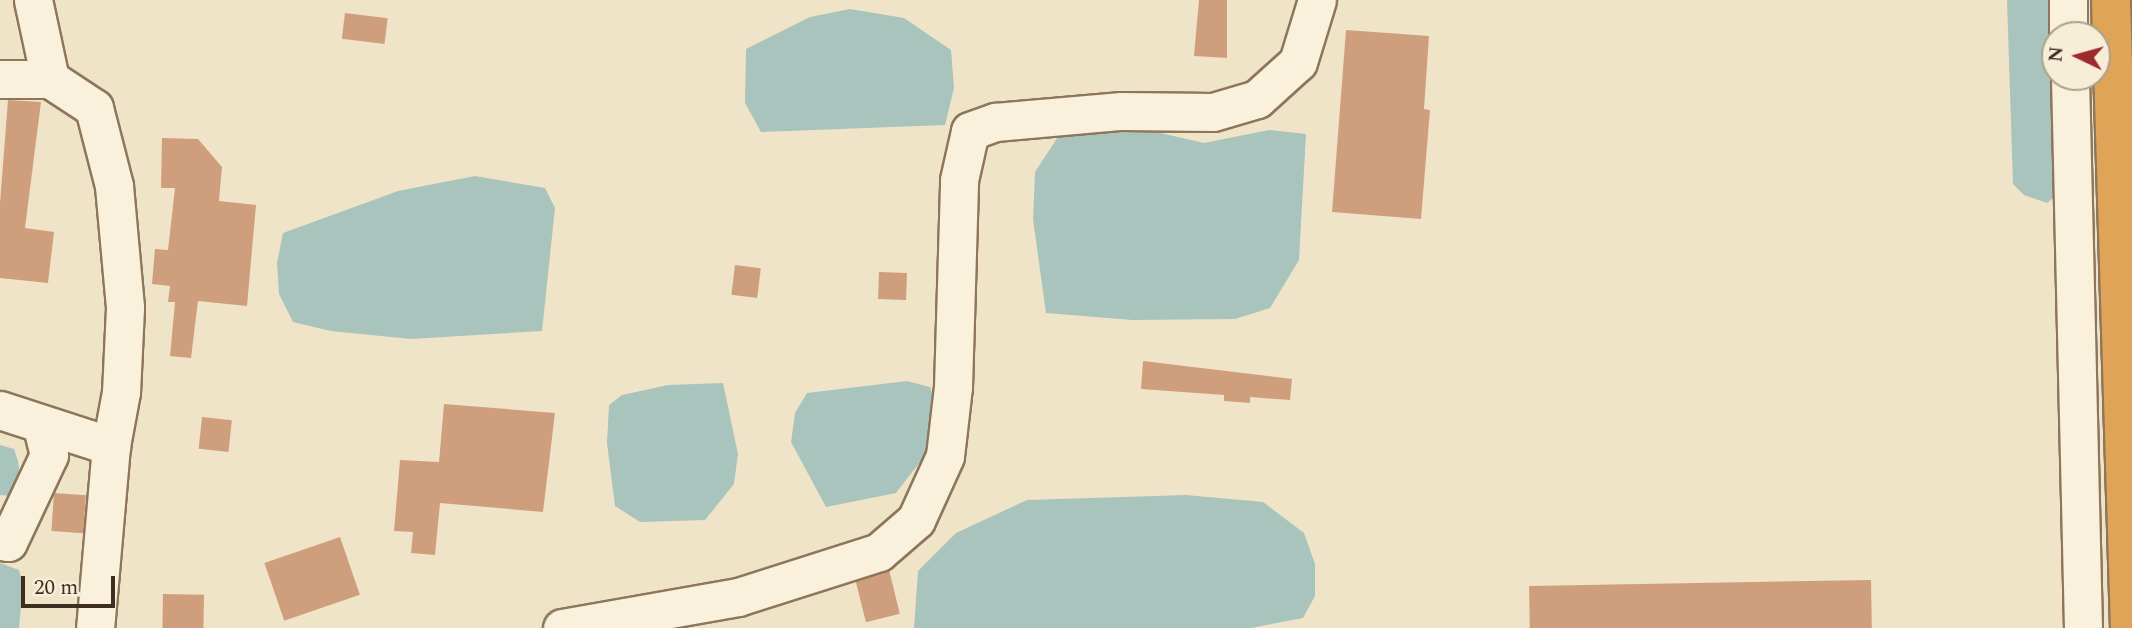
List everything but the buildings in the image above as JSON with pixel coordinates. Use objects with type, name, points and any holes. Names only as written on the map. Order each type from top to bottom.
[{"type":"highway","points":[[2111,0],[2130,628]]},
{"type":"street","points":[[33,0],[50,79]]},
{"type":"street","points":[[562,628],[738,597],[879,552],[916,520],[945,456],[953,387],[959,180],[970,131],[996,122],[1122,110],[1213,112],[1257,99],[1298,62],[1317,0]]},
{"type":"street","points":[[2068,0],[2068,21]]},
{"type":"street","points":[[0,79],[50,79],[94,108],[114,186],[125,308],[121,391],[110,446],[95,628]]},
{"type":"street","points":[[2070,91],[2083,628]]},
{"type":"street","points":[[0,410],[110,446]]},
{"type":"street","points":[[0,541],[8,541],[49,455],[41,424]]},
{"type":"water","points":[[2007,0],[2050,0],[2051,21],[2041,21],[2041,91],[2053,91],[2054,197],[2047,203],[2024,195],[2013,184]]},
{"type":"water","points":[[850,9],[904,18],[951,50],[954,88],[945,125],[761,132],[745,103],[746,49],[810,17]]},
{"type":"water","points":[[1067,123],[1117,123],[1204,143],[1269,130],[1306,134],[1299,260],[1270,308],[1235,319],[1132,320],[1046,313],[1033,219],[1035,172]]},
{"type":"water","points":[[475,176],[545,188],[555,208],[542,331],[411,339],[331,331],[293,322],[279,294],[277,263],[283,233],[398,191]]},
{"type":"water","points":[[907,381],[930,387],[939,413],[930,449],[896,493],[826,507],[791,442],[795,413],[807,393]]},
{"type":"water","points":[[723,383],[738,454],[734,484],[705,520],[640,522],[615,506],[607,443],[609,405],[622,395],[668,385]]},
{"type":"water","points":[[0,445],[14,449],[18,461],[20,476],[12,496],[0,495]]},
{"type":"water","points":[[1186,495],[1263,502],[1304,533],[1315,564],[1315,596],[1303,618],[1251,628],[914,628],[918,571],[956,533],[1027,500]]},
{"type":"water","points":[[0,563],[19,570],[23,585],[19,628],[0,628]]}]
